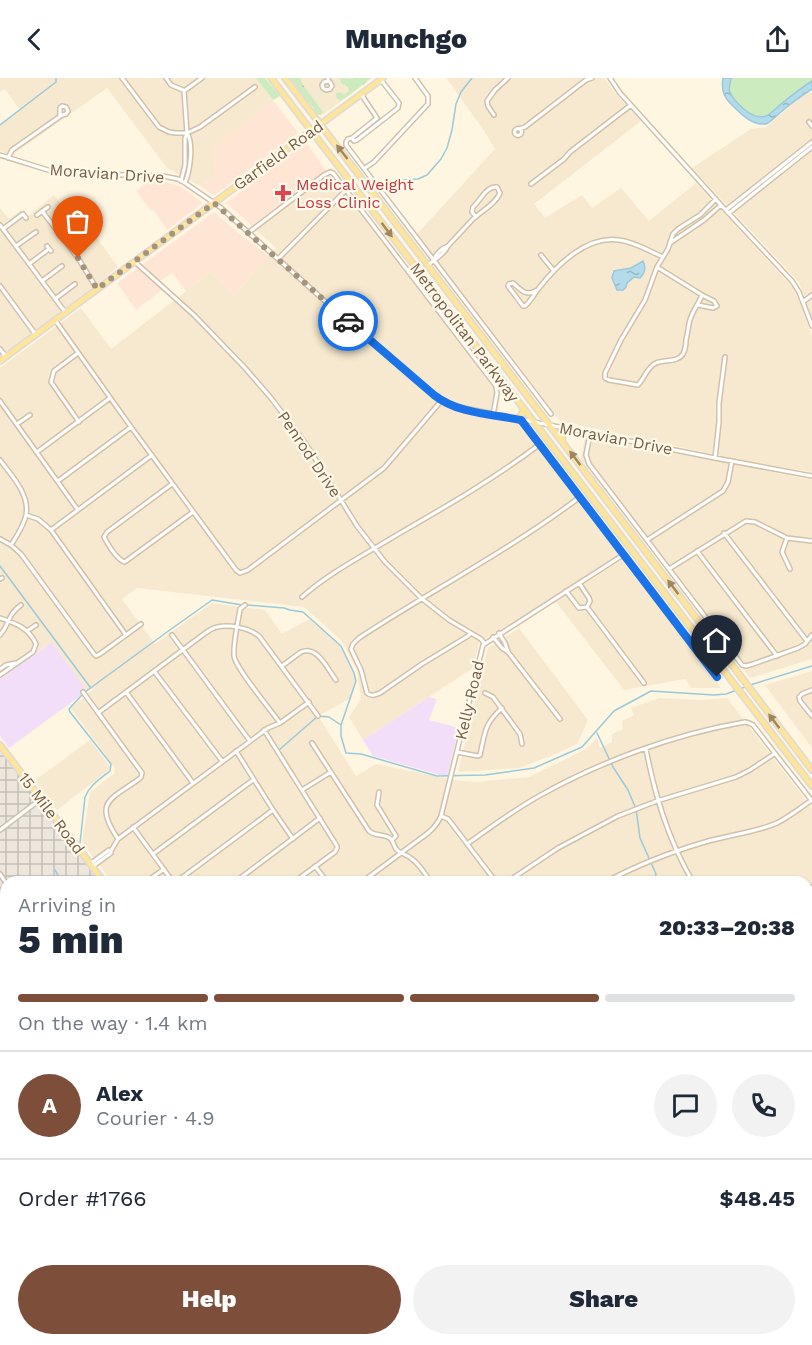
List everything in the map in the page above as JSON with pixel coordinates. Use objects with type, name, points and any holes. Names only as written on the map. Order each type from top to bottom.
[{"type":"main road","name":"Metropolitan Parkway","points":[[271,78],[812,786]]},
{"type":"main road","name":"Metropolitan Parkway","points":[[284,78],[812,770]]},
{"type":"main road","name":"Garfield Road","points":[[0,361],[382,79]]},
{"type":"main road","points":[[351,183],[359,183],[362,179]]},
{"type":"main road","points":[[360,194],[364,190],[371,190]]},
{"type":"main road","points":[[496,373],[501,368],[507,369]]},
{"type":"main road","points":[[519,420],[523,408]]},
{"type":"main road","points":[[562,441],[563,433],[567,429]]},
{"type":"main road","points":[[577,479],[584,480],[589,476]]},
{"type":"main road","name":"15 Mile Road","points":[[0,745],[99,876]]},
{"type":"main road","points":[[790,758],[794,753],[800,754]]},
{"type":"street","points":[[122,78],[159,127],[169,132],[187,133],[200,127],[255,87]]},
{"type":"street","points":[[165,78],[171,85],[184,90]]},
{"type":"street","points":[[184,90],[202,78]]},
{"type":"street","points":[[364,168],[374,162],[426,107],[429,96],[415,78]]},
{"type":"street","points":[[494,115],[487,103],[493,93],[508,78]]},
{"type":"street","points":[[520,131],[587,79],[592,78]]},
{"type":"street","points":[[610,78],[631,105],[792,281],[812,326]]},
{"type":"street","points":[[352,138],[354,141],[357,140],[397,110],[399,103],[382,79]]},
{"type":"street","points":[[183,182],[187,133],[184,90]]},
{"type":"street","points":[[361,94],[377,118],[348,139],[346,145],[551,414]]},
{"type":"street","points":[[531,184],[631,105]]},
{"type":"street","points":[[8,158],[12,150],[60,115]]},
{"type":"street","points":[[773,176],[812,142]]},
{"type":"street","points":[[728,212],[812,147]]},
{"type":"street","name":"Moravian Drive","points":[[0,155],[58,172],[163,176],[183,182],[214,203],[356,329],[442,400],[462,409],[812,476]]},
{"type":"street","points":[[248,233],[331,172],[496,386],[493,415]]},
{"type":"street","points":[[428,265],[446,250],[476,216],[498,198],[500,193],[497,187],[487,190],[473,207],[472,212],[476,216]]},
{"type":"street","points":[[278,259],[346,190]]},
{"type":"street","points":[[702,295],[690,320],[684,353],[677,359],[658,362],[650,367],[639,384],[628,384],[605,378],[605,373],[621,340],[645,300],[657,267],[673,234],[716,199]]},
{"type":"street","points":[[670,243],[704,220],[721,205]]},
{"type":"street","points":[[37,215],[48,207]]},
{"type":"street","points":[[42,211],[78,258],[97,289]]},
{"type":"street","points":[[3,229],[24,216]]},
{"type":"street","points":[[0,225],[65,313]]},
{"type":"street","points":[[16,246],[36,232]]},
{"type":"street","points":[[537,290],[526,293],[513,283],[508,286],[523,306],[527,304],[554,271],[580,249],[596,242],[610,239],[628,242],[663,257]]},
{"type":"street","points":[[29,264],[49,249]]},
{"type":"street","points":[[541,255],[554,271]]},
{"type":"street","name":"Penrod Drive","points":[[135,262],[195,316],[260,385],[306,444],[357,526],[402,581],[443,615],[484,643]]},
{"type":"street","points":[[42,281],[62,266]]},
{"type":"street","points":[[657,267],[714,301],[717,306],[713,308],[698,305]]},
{"type":"street","points":[[55,299],[75,283]]},
{"type":"street","points":[[0,286],[36,335]]},
{"type":"street","points":[[803,302],[812,295]]},
{"type":"street","points":[[55,320],[172,484],[240,573],[248,570],[384,468],[442,400]]},
{"type":"street","points":[[0,349],[6,357]]},
{"type":"street","points":[[78,353],[54,371],[51,382],[79,422]]},
{"type":"street","points":[[715,458],[725,357]]},
{"type":"street","points":[[37,452],[110,398]]},
{"type":"street","points":[[0,401],[78,510]]},
{"type":"street","points":[[17,424],[30,415]]},
{"type":"street","points":[[519,420],[540,444],[717,677]]},
{"type":"street","points":[[58,481],[131,427]]},
{"type":"street","points":[[590,434],[586,455],[589,464],[739,662],[745,666],[777,656],[798,648],[812,635]]},
{"type":"street","points":[[302,597],[338,571],[472,491],[540,444]]},
{"type":"street","points":[[51,530],[152,455]]},
{"type":"street","points":[[0,460],[25,497],[26,515],[11,545]]},
{"type":"street","points":[[646,540],[723,491],[728,482],[732,461]]},
{"type":"street","points":[[172,484],[104,535],[120,560],[124,562],[193,512]]},
{"type":"street","points":[[471,633],[380,693],[371,696],[366,690],[361,670],[352,652],[352,646],[359,638],[421,598],[536,530],[580,497]]},
{"type":"street","points":[[26,515],[38,519],[51,530],[126,635]]},
{"type":"street","points":[[669,568],[724,533],[750,520],[787,538],[812,541]]},
{"type":"street","points":[[724,533],[807,641]]},
{"type":"street","points":[[787,538],[782,553],[790,569]]},
{"type":"street","points":[[0,539],[11,545],[24,558],[96,656],[141,624]]},
{"type":"street","points":[[696,551],[777,656]]},
{"type":"street","name":"Kelly Road","points":[[369,876],[434,828],[441,816],[484,643],[623,555]]},
{"type":"street","points":[[579,583],[589,598],[587,607]]},
{"type":"street","points":[[566,591],[577,606],[581,609],[587,607]]},
{"type":"street","points":[[0,635],[13,612],[21,605]]},
{"type":"street","points":[[245,605],[240,609],[237,628],[234,652],[237,664],[280,723]]},
{"type":"street","points":[[587,607],[644,683]]},
{"type":"street","points":[[0,618],[27,631],[34,639],[36,646],[33,652],[0,675]]},
{"type":"street","points":[[27,631],[36,625]]},
{"type":"street","points":[[98,713],[182,649],[214,628],[225,626],[251,631],[259,636],[318,716]]},
{"type":"street","points":[[499,633],[508,652]]},
{"type":"street","points":[[172,635],[250,741]]},
{"type":"street","points":[[494,637],[560,719]]},
{"type":"street","points":[[282,666],[301,652],[310,650],[318,656],[336,680]]},
{"type":"street","points":[[0,669],[6,665],[18,663]]},
{"type":"street","points":[[154,671],[222,761]]},
{"type":"street","points":[[812,690],[799,697],[812,716]]},
{"type":"street","points":[[83,692],[142,775],[111,799],[106,808],[106,820],[118,839]]},
{"type":"street","points":[[126,692],[193,783]]},
{"type":"street","points":[[485,693],[493,697],[502,708],[520,734],[522,744]]},
{"type":"street","points":[[91,866],[109,850],[111,851],[118,839],[133,827],[264,730],[280,723],[309,702]]},
{"type":"street","points":[[456,752],[480,755],[488,723],[502,708]]},
{"type":"street","points":[[467,844],[518,808],[610,761],[686,736],[736,724],[749,723],[812,801],[776,823],[714,839],[638,866],[618,876]]},
{"type":"street","points":[[264,730],[336,844],[337,848],[302,876]]},
{"type":"street","points":[[312,743],[369,831],[374,835],[387,836],[392,840],[396,850],[410,856],[426,876]]},
{"type":"street","points":[[646,749],[657,801],[676,852],[690,876]]},
{"type":"street","points":[[236,752],[293,839]]},
{"type":"street","points":[[515,876],[571,840],[618,816],[746,773],[774,753]]},
{"type":"street","points":[[302,790],[331,771]]},
{"type":"street","points":[[153,854],[254,780]]},
{"type":"street","points":[[379,792],[377,805],[396,836],[392,840]]},
{"type":"street","points":[[0,830],[41,799]]},
{"type":"street","points":[[183,876],[273,810]]},
{"type":"street","points":[[441,816],[448,819],[491,876]]},
{"type":"street","points":[[243,876],[320,818]]},
{"type":"street","points":[[133,827],[170,876]]},
{"type":"street","points":[[315,866],[322,876]]},
{"type":"street","points":[[154,876],[164,869]]},
{"type":"shaded area","points":[[0,78],[256,78],[273,100],[215,175],[200,186],[167,168],[107,88],[11,156],[0,151],[0,125],[20,110],[5,89],[0,92]]},
{"type":"shaded area","points":[[293,78],[372,78],[321,116]]},
{"type":"shaded area","points":[[446,78],[605,78],[613,91],[641,121],[534,204],[545,218],[582,195],[592,208],[621,188],[649,221],[696,183],[795,290],[812,336],[812,472],[745,461],[560,421],[417,234],[495,149]]},
{"type":"shaded area","points":[[812,92],[812,318],[799,282],[692,168],[751,129],[766,127],[804,94]]},
{"type":"shaded area","points":[[273,100],[298,133],[215,195],[200,186],[215,175],[211,147]]},
{"type":"shaded area","points":[[306,142],[327,172],[252,226],[226,203]]},
{"type":"shaded area","points":[[332,168],[500,394],[498,412],[514,414],[619,555],[479,643],[473,668],[363,740],[349,717],[361,699],[357,670],[341,640],[304,607],[137,588],[122,599],[155,644],[212,603],[265,610],[282,634],[309,619],[341,646],[354,673],[356,681],[351,698],[318,716],[356,776],[376,764],[476,782],[529,777],[586,749],[597,738],[600,748],[612,742],[612,734],[623,729],[622,721],[634,715],[631,708],[659,698],[702,700],[727,698],[812,808],[812,876],[108,876],[82,842],[90,792],[114,774],[115,768],[71,708],[96,687],[87,691],[52,642],[8,673],[0,662],[0,368],[81,308],[111,349],[211,272],[234,295],[276,248],[252,226]]},
{"type":"shaded area","points":[[151,179],[180,186],[203,203],[167,230],[154,210],[151,211],[136,191]]},
{"type":"shaded area","points":[[54,195],[67,212],[67,237],[85,222],[118,267],[84,295],[0,356],[0,208],[9,219],[21,210],[27,217]]},
{"type":"shaded area","points":[[214,212],[269,256],[234,295],[211,272],[186,291],[172,273],[161,281],[162,290],[136,310],[117,283]]},
{"type":"shaded area","points":[[585,437],[812,480],[812,659],[750,678],[581,459]]},
{"type":"shaded area","points":[[623,559],[721,688],[691,688],[685,679],[624,690],[556,602]]},
{"type":"shaded area","points":[[519,628],[588,720],[577,744],[558,753],[519,768],[458,772],[488,648]]},
{"type":"shaded area","points":[[52,642],[87,691],[9,748],[0,736],[0,679]]},
{"type":"shaded area","points":[[812,671],[812,748],[765,685]]},
{"type":"shaded area","points":[[429,697],[437,699],[429,720],[459,728],[447,777],[373,756],[363,740]]},
{"type":"shaded area","points":[[90,740],[110,767],[108,771],[57,810],[34,781]]},
{"type":"shaded area","points":[[0,750],[95,876],[0,876]]},
{"type":"green space","points":[[256,78],[265,78],[280,96],[273,100]]},
{"type":"green space","points":[[289,78],[300,78],[323,112],[320,115],[316,114],[313,107]]},
{"type":"green space","points":[[340,78],[371,78],[340,101],[336,93],[340,92],[344,95],[349,91],[348,87],[341,83]]},
{"type":"green space","points":[[731,78],[812,78],[812,81],[770,114],[761,117],[749,113],[734,99],[729,90]]},
{"type":"water","points":[[723,78],[731,78],[729,90],[734,99],[749,113],[761,117],[770,114],[812,81],[812,89],[768,123],[758,124],[746,118],[728,100],[722,87]]},
{"type":"water","points":[[643,261],[645,270],[640,278],[634,277],[623,290],[617,290],[612,278],[614,271],[631,268]]},
{"type":"waterway","points":[[0,125],[56,82],[56,78]]},
{"type":"waterway","points":[[379,182],[418,179],[427,175],[447,148],[456,104],[461,92],[472,78]]},
{"type":"waterway","points":[[0,566],[90,687]]},
{"type":"waterway","points":[[85,692],[212,600],[242,605]]},
{"type":"waterway","points":[[247,605],[303,612],[341,646],[356,681],[341,725],[341,736],[346,753],[361,754],[437,776],[485,775],[534,768],[582,747],[614,711],[651,691],[714,695],[726,694],[745,687]]},
{"type":"waterway","points":[[750,685],[812,666]]},
{"type":"waterway","points":[[80,843],[85,797],[92,786],[110,771],[111,764],[70,712],[69,709],[82,695]]},
{"type":"waterway","points":[[279,750],[318,716],[329,717],[341,725]]},
{"type":"waterway","points":[[597,733],[636,809],[640,838],[656,876]]},
{"type":"waterway","points":[[55,870],[58,876]]},
{"type":"way so far","points":[[78,258],[97,289],[214,203],[348,321]]},
{"type":"place","name":"Medical Weight Loss Clinic","points":[[283,193]]},
{"type":"route","points":[[348,321],[446,403],[462,409],[521,420],[717,677]]}]
